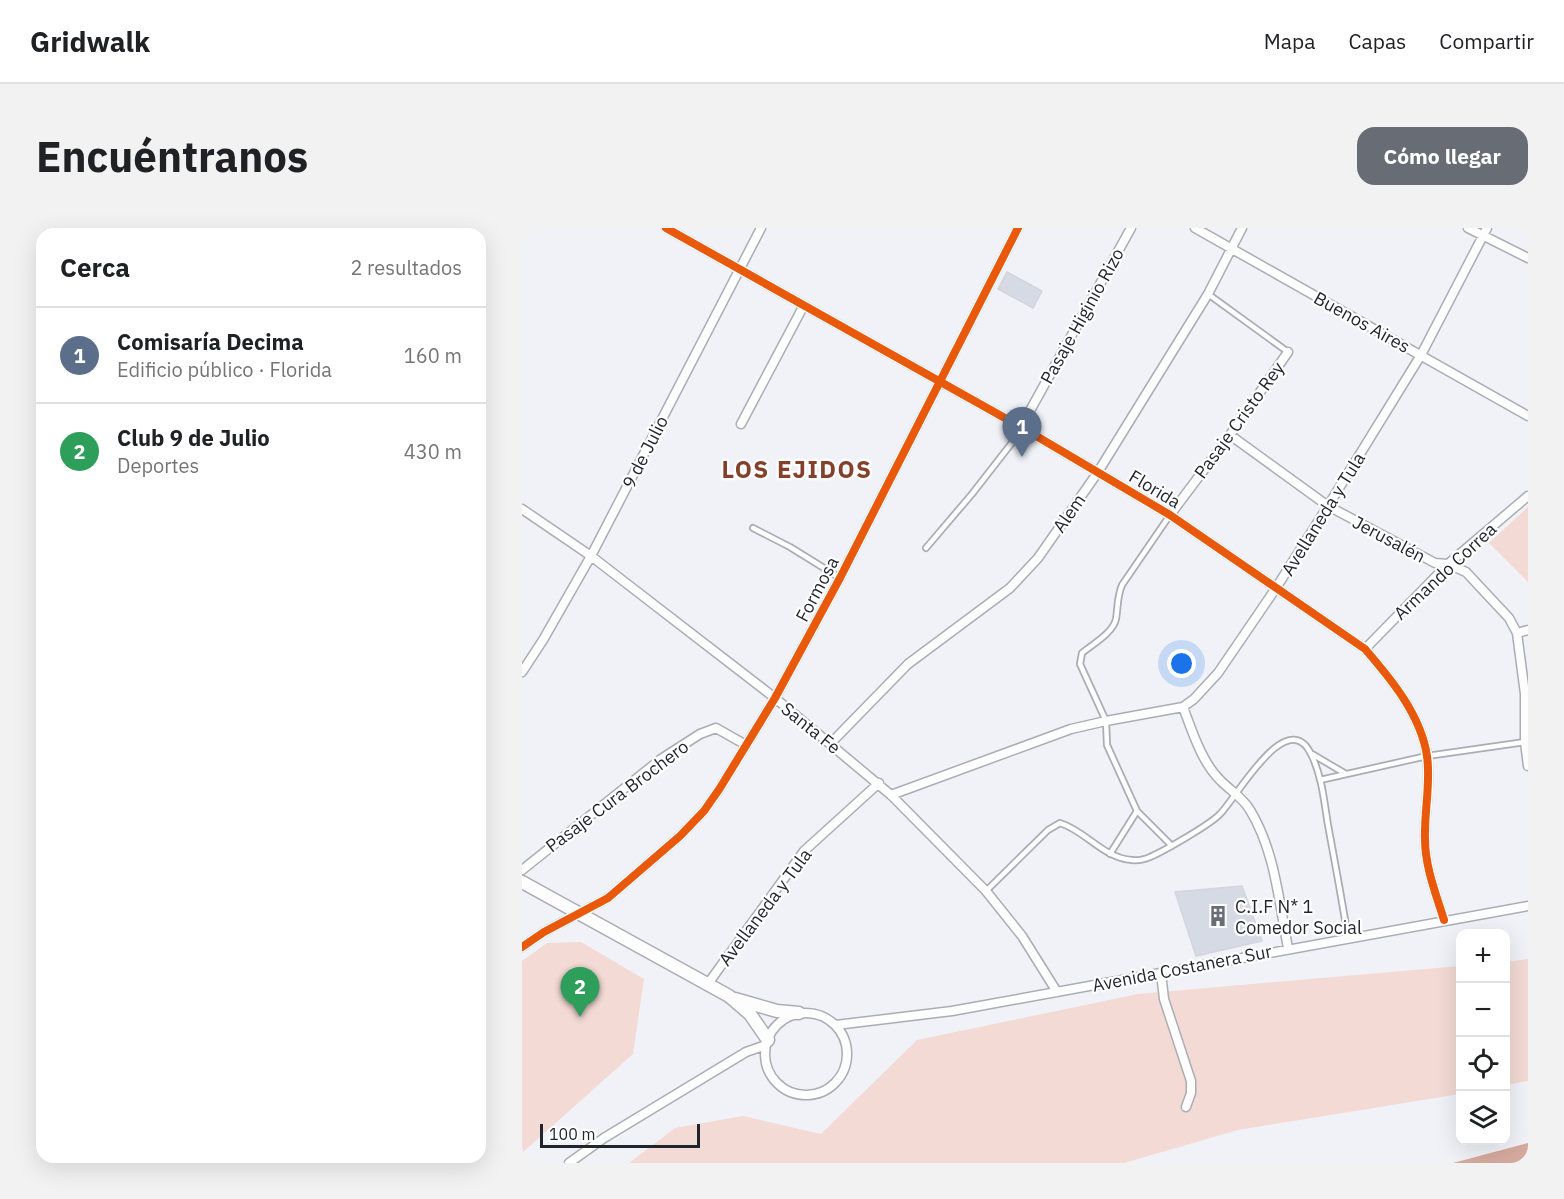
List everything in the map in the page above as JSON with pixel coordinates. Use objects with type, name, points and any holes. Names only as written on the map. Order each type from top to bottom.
[{"type":"street","name":"Florida","points":[[666,228],[940,381],[1170,515],[1365,649],[1402,696],[1417,726],[1427,756],[1425,841],[1427,862],[1444,920]]},
{"type":"street","name":"9 de Julio","points":[[522,672],[591,556],[761,228]]},
{"type":"street","name":"Formosa","points":[[522,947],[544,932],[608,898],[680,836],[704,811],[775,698],[840,578],[1018,228]]},
{"type":"street","name":"Pasaje Higinio Rizo","points":[[1020,427],[1131,228]]},
{"type":"street","name":"Buenos Aires","points":[[1195,228],[1528,416]]},
{"type":"street","name":"Alem","points":[[830,744],[908,664],[1010,588],[1038,558],[1098,472],[1208,294],[1242,228]]},
{"type":"street","points":[[1468,228],[1485,232],[1528,258]]},
{"type":"street","name":"Avellaneda y Tula","points":[[1183,707],[1194,699],[1218,673],[1276,588],[1421,355],[1485,232]]},
{"type":"street","points":[[741,424],[804,305]]},
{"type":"street","name":"Pasaje Cristo Rey","points":[[1170,515],[1288,352]]},
{"type":"street","name":"Jerusalén","points":[[1230,435],[1328,506],[1435,563],[1448,564],[1466,572],[1509,618],[1517,633],[1525,694],[1525,742],[1528,766]]},
{"type":"street","name":"Armando Correa","points":[[1365,649],[1448,564],[1528,496]]},
{"type":"street","name":"Santa Fe","points":[[522,509],[591,556],[775,698],[879,783],[986,891],[1022,936],[1057,992]]},
{"type":"street","points":[[1517,633],[1528,630]]},
{"type":"street","points":[[891,795],[1071,729],[1183,707],[1199,748],[1220,780],[1235,792],[1249,809],[1263,836],[1271,858],[1288,948]]},
{"type":"street","name":"Pasaje Cura Brochero","points":[[522,870],[661,759],[700,734],[717,728],[746,745]]},
{"type":"street","name":"Avellaneda y Tula","points":[[707,985],[804,851],[879,783]]},
{"type":"street","points":[[522,882],[578,915],[729,996],[777,1011],[819,1014],[836,1025],[845,1040],[846,1064],[838,1079],[818,1093],[801,1094],[785,1088],[778,1083],[768,1069],[766,1061],[767,1042],[778,1024],[787,1017],[799,1013]]},
{"type":"street","name":"Avenida Costanera Sur","points":[[836,1025],[952,1011],[1528,906]]},
{"type":"street","points":[[1161,973],[1164,999],[1191,1081],[1191,1093],[1186,1107]]},
{"type":"street","points":[[729,996],[750,1014],[767,1042]]},
{"type":"street","points":[[569,1163],[651,1109],[746,1052],[767,1042]]},
{"type":"lane","name":"Pasaje Cristo Rey","points":[[1208,294],[1288,352]]},
{"type":"lane","name":"Pasaje Higinio Rizo","points":[[926,548],[1018,435],[1020,427]]},
{"type":"lane","name":"Pasaje Cristo Rey","points":[[1170,515],[1122,585],[1117,598],[1116,621],[1112,629],[1082,653],[1080,664],[1106,721],[1107,745],[1137,811],[1172,846]]},
{"type":"lane","points":[[753,528],[790,547],[840,578]]},
{"type":"lane","points":[[986,891],[1048,830],[1060,823],[1070,826],[1110,854],[1133,860],[1149,858],[1220,815],[1253,770],[1284,741],[1291,738],[1299,739],[1312,754],[1320,780],[1348,938]]},
{"type":"lane","points":[[1320,780],[1427,756],[1525,742]]},
{"type":"lane","points":[[1312,754],[1346,774]]},
{"type":"lane","points":[[1110,854],[1137,811]]},
{"type":"shaded area","points":[[1528,507],[1528,582],[1489,543]]},
{"type":"shaded area","points":[[581,942],[644,979],[633,1054],[522,1153],[522,961],[547,943]]},
{"type":"shaded area","points":[[1528,959],[1528,1081],[1510,1084],[1510,983],[1510,961]]},
{"type":"shaded area","points":[[1456,966],[1456,1095],[1238,1130],[1124,1163],[629,1163],[675,1128],[743,1116],[821,1134],[917,1040],[1138,994]]},
{"type":"shaded area","points":[[1528,1143],[1528,1163],[1453,1163]]},
{"type":"building","points":[[1007,272],[1042,291],[1033,308],[998,289]]},
{"type":"building","name":"C.I.F N* 1 Comedor Social","points":[[1242,886],[1262,941],[1196,956],[1175,892]]},
{"type":"cycle path","points":[[666,228],[1021,427],[1170,515],[1365,649],[1404,698],[1424,741],[1428,777],[1425,849],[1444,920]]},
{"type":"cycle path","points":[[522,947],[544,932],[608,898],[680,836],[704,811],[720,788],[775,698],[840,578],[1018,228]]},
{"type":"place","name":"Comisaría Decima","points":[[1022,457]]},
{"type":"place","name":"C.I.F N* 1 Comedor Social","points":[[1218,916]]},
{"type":"place","name":"Club 9 de Julio","points":[[580,1017]]},
{"type":"district","name":"LOS EJIDOS","points":[[797,469]]}]
